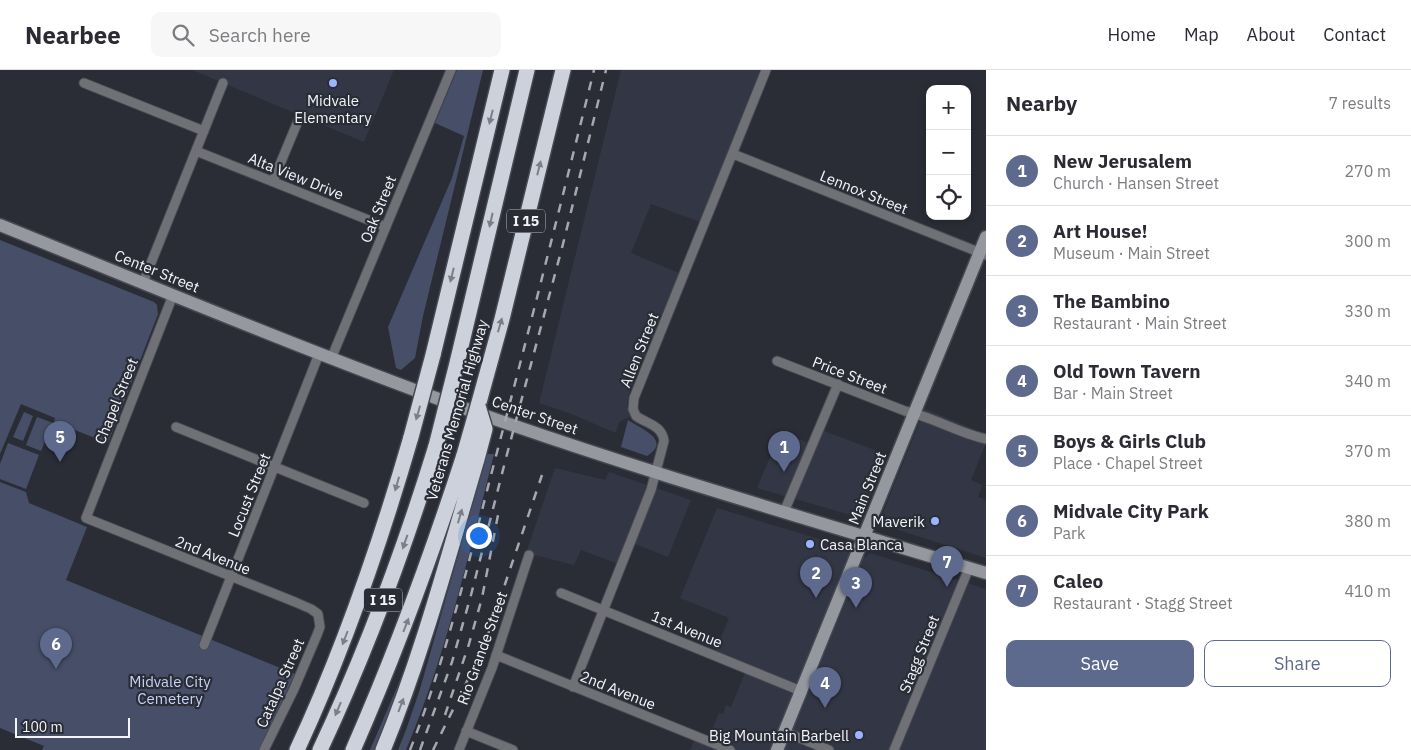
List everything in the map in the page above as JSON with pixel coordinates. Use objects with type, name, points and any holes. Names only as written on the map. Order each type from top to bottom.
[{"type":"highway","points":[[297,750],[346,637],[387,516],[411,437],[433,355],[502,70]]},
{"type":"highway","name":"Veterans Memorial Highway","points":[[320,750],[362,653],[418,506],[436,446],[457,363],[527,70]]},
{"type":"highway","name":"Veterans Memorial Highway","points":[[353,750],[412,608],[470,457],[478,406],[502,319],[563,70]]},
{"type":"highway","points":[[383,750],[426,632],[470,457]]},
{"type":"main road","name":"Center Street","points":[[0,226],[331,360],[458,406],[656,473],[986,573]]},
{"type":"main road","name":"Main Street","points":[[777,750],[915,413],[983,254],[986,237]]},
{"type":"street","name":"Oak Street","points":[[331,360],[451,70]]},
{"type":"street","name":"Allen Street","points":[[573,687],[650,493],[664,437],[658,428],[636,416],[633,402],[766,70]]},
{"type":"street","points":[[84,82],[204,131]]},
{"type":"street","points":[[143,283],[223,83]]},
{"type":"street","points":[[273,181],[298,121]]},
{"type":"street","name":"Alta View Drive","points":[[196,151],[386,227]]},
{"type":"street","name":"Lennox Street","points":[[733,154],[983,254]]},
{"type":"street","name":"Chapel Street","points":[[86,518],[173,295]]},
{"type":"street","name":"Locust Street","points":[[204,645],[319,354]]},
{"type":"street","name":"Price Street","points":[[777,361],[904,411],[915,413],[973,436],[986,439]]},
{"type":"street","points":[[784,512],[838,384]]},
{"type":"street","points":[[176,427],[364,504]]},
{"type":"street","name":"2nd Avenue","points":[[86,518],[311,608],[318,614],[320,627]]},
{"type":"street","name":"Rio Grande Street","points":[[459,750],[496,655],[529,555]]},
{"type":"street","name":"Stagg Street","points":[[894,750],[969,568]]},
{"type":"street","name":"1st Avenue","points":[[561,593],[802,691]]},
{"type":"street","name":"Catalpa Street","points":[[264,750],[294,688],[320,627]]},
{"type":"street","name":"2nd Avenue","points":[[496,655],[730,750]]},
{"type":"street","points":[[466,731],[512,750]]},
{"type":"street","points":[[785,732],[829,750]]},
{"type":"shaded area","points":[[192,70],[394,70],[364,142]]},
{"type":"shaded area","points":[[621,70],[760,70],[700,222],[651,204],[631,253],[679,273],[629,394],[627,405],[630,417],[619,422],[616,433],[569,413],[539,403]]},
{"type":"shaded area","points":[[925,409],[986,434],[986,443],[971,480],[982,485],[978,497],[986,500],[986,558],[886,526],[882,521],[882,515]]},
{"type":"shaded area","points":[[781,431],[817,447],[824,431],[888,455],[862,516],[854,516],[757,488]]},
{"type":"shaded area","points":[[555,468],[605,480],[609,472],[691,500],[668,557],[635,544],[626,567],[581,550],[574,565],[526,553]]},
{"type":"shaded area","points":[[717,508],[849,548],[850,555],[808,655],[792,702],[788,704],[771,747],[772,750],[690,750],[698,732],[709,736],[719,713],[723,714],[726,705],[731,707],[745,673],[712,659],[729,618],[680,598]]},
{"type":"shaded area","points":[[870,553],[986,589],[986,750],[783,750],[795,718],[799,716],[862,559]]},
{"type":"green space","points":[[457,70],[483,70],[423,316],[415,358],[401,370],[396,368],[388,327],[452,178],[464,136],[435,123]]},
{"type":"green space","points":[[0,240],[154,302],[157,305],[158,314],[108,443],[54,422],[55,418],[21,404],[0,454]]},
{"type":"green space","points":[[24,412],[33,416],[23,441],[13,437]]},
{"type":"green space","points":[[37,417],[53,423],[41,451],[26,445]]},
{"type":"green space","points":[[628,420],[646,431],[655,440],[657,445],[647,456],[621,447]]},
{"type":"green space","points":[[8,443],[39,455],[26,489],[0,479],[0,464]]},
{"type":"green space","points":[[487,454],[494,454],[466,567],[445,641],[406,750],[398,750],[420,689]]},
{"type":"green space","name":"Midvale City Cemetery","points":[[0,482],[26,492],[29,503],[87,527],[66,580],[295,674],[259,750],[42,750],[44,746],[0,728]]},
{"type":"green space","points":[[410,657],[378,750],[370,750]]},
{"type":"railway","points":[[410,750],[424,714],[458,604],[594,70]]},
{"type":"railway","points":[[420,750],[452,662],[471,595],[563,244],[606,70]]},
{"type":"railway","points":[[433,750],[483,649],[542,475]]},
{"type":"railway","points":[[445,715],[482,598],[498,515]]},
{"type":"place","name":"Midvale Elementary","points":[[333,83]]},
{"type":"place","name":"Boys & Girls Club","points":[[60,462]]},
{"type":"place","name":"New Jerusalem","points":[[784,472]]},
{"type":"place","name":"Maverik","points":[[935,521]]},
{"type":"place","name":"Casa Blanca","points":[[810,544]]},
{"type":"place","name":"Caleo","points":[[947,587]]},
{"type":"place","name":"Art House!","points":[[816,598]]},
{"type":"place","name":"The Bambino","points":[[856,608]]},
{"type":"place","name":"Midvale City Park","points":[[56,669]]},
{"type":"place","name":"Old Town Tavern","points":[[825,708]]},
{"type":"place","name":"Big Mountain Barbell","points":[[859,735]]}]
